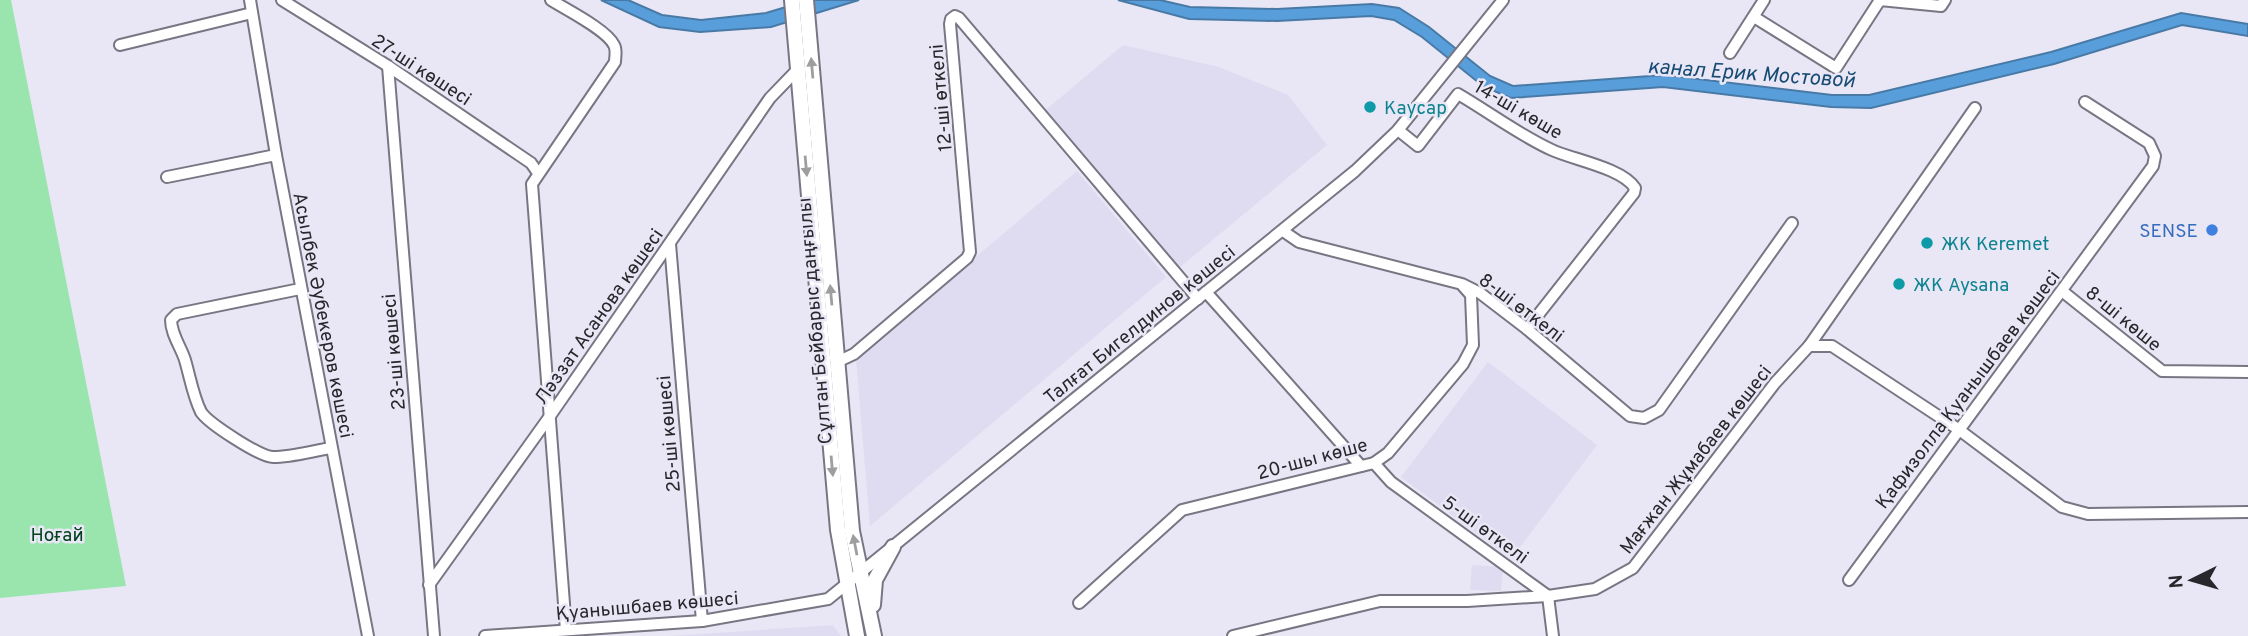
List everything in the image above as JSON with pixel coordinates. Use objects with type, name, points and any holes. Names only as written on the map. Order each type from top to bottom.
[{"type":"main road","name":"Сұлтан Бейбарыс даңғылы","points":[[792,0],[838,530],[857,636]]},
{"type":"main road","name":"Сұлтан Бейбарыс даңғылы","points":[[806,0],[852,531],[874,632]]},
{"type":"main road","points":[[874,632],[874,580],[893,547]]},
{"type":"street","name":"Асылбек Әубекеров көшесі","points":[[250,0],[300,289],[368,636]]},
{"type":"street","name":"27-ші көшесі","points":[[282,0],[388,66],[531,163],[538,173]]},
{"type":"street","points":[[551,0],[605,34],[614,44],[616,52],[615,62],[532,184],[566,630]]},
{"type":"street","name":"Талғат Бигелдинов көшесі","points":[[848,584],[1355,171],[1398,130],[1503,0]]},
{"type":"street","points":[[1730,54],[1764,0]]},
{"type":"street","points":[[1754,17],[1836,68],[1880,0],[1941,6],[1945,0]]},
{"type":"street","points":[[121,45],[252,13]]},
{"type":"street","name":"12-ші өткелі","points":[[836,362],[854,354],[967,258],[970,252],[950,24],[955,16],[1202,295]]},
{"type":"street","name":"23-ші көшесі","points":[[388,66],[434,636]]},
{"type":"street","name":"Ләззат Асанова көшесі","points":[[429,585],[550,416],[770,98],[798,69]]},
{"type":"street","name":"14-ші көше","points":[[1398,130],[1418,146],[1458,94],[1551,150],[1618,175],[1632,183],[1634,193],[1527,329]]},
{"type":"street","name":"Қафизолла Қуанышбаев көшесi","points":[[1849,580],[2153,166],[2155,156],[2149,142],[2085,102]]},
{"type":"street","name":"Мағжан Жұмабаев көшесі","points":[[1233,636],[1380,601],[1467,601],[1548,596],[1595,589],[1633,568],[1775,383],[1809,346],[1975,108]]},
{"type":"street","points":[[167,177],[276,155]]},
{"type":"street","name":"8-ші өткелі","points":[[1283,230],[1299,242],[1462,284],[1480,293],[1630,416],[1644,418],[1658,410],[1792,223]]},
{"type":"street","name":"25-ші көшесі","points":[[670,244],[702,621]]},
{"type":"street","name":"20-шы көше","points":[[1079,603],[1182,510],[1374,463],[1388,453],[1462,363],[1473,345],[1471,295],[1462,284]]},
{"type":"street","points":[[300,289],[177,314],[171,320],[171,327],[185,358],[202,414],[212,423],[263,456],[274,457],[331,448]]},
{"type":"street","name":"8-шi көше","points":[[2063,291],[2162,371],[2248,372]]},
{"type":"street","points":[[1202,295],[1361,466]]},
{"type":"street","points":[[1809,346],[1832,346],[1958,429],[2062,507],[2088,514],[2248,512]]},
{"type":"street","name":"5-ші өткелі","points":[[1374,463],[1391,482],[1548,596]]},
{"type":"street","name":"Қуанышбаев көшесі","points":[[485,636],[702,621],[828,599],[848,584]]},
{"type":"street","points":[[1548,596],[1553,636]]},
{"type":"shaded area","points":[[1123,45],[1219,67],[1288,95],[1327,145],[1179,268],[1042,113]]},
{"type":"shaded area","points":[[1077,171],[1166,277],[870,526],[856,359]]},
{"type":"shaded area","points":[[1488,362],[1597,445],[1511,559],[1401,477]]},
{"type":"shaded area","points":[[1472,565],[1503,567],[1501,591],[1470,590]]},
{"type":"shaded area","points":[[833,625],[841,636],[669,636]]},
{"type":"green space","name":"Ноғай","points":[[0,0],[11,0],[126,586],[0,598]]},
{"type":"water","points":[[601,0],[628,0],[662,15],[701,20],[766,13],[809,0],[859,0],[771,27],[700,32],[659,27]]},
{"type":"water","name":"канал Ерик Мостовой","points":[[1118,0],[1160,0],[1190,7],[1277,9],[1372,4],[1399,8],[1429,27],[1490,76],[1513,86],[1664,75],[1832,95],[1869,95],[2051,52],[2181,13],[2248,24],[2248,36],[2182,25],[2054,64],[1871,108],[1831,107],[1663,87],[1511,98],[1484,87],[1422,37],[1394,20],[1371,16],[1277,21],[1189,19]]},
{"type":"place","name":"Каусар","points":[[1370,107]]},
{"type":"place","name":"SENSE","points":[[2212,230]]},
{"type":"place","name":"ЖК Keremet","points":[[1927,243]]},
{"type":"place","name":"ЖК Aysana","points":[[1899,284]]}]
